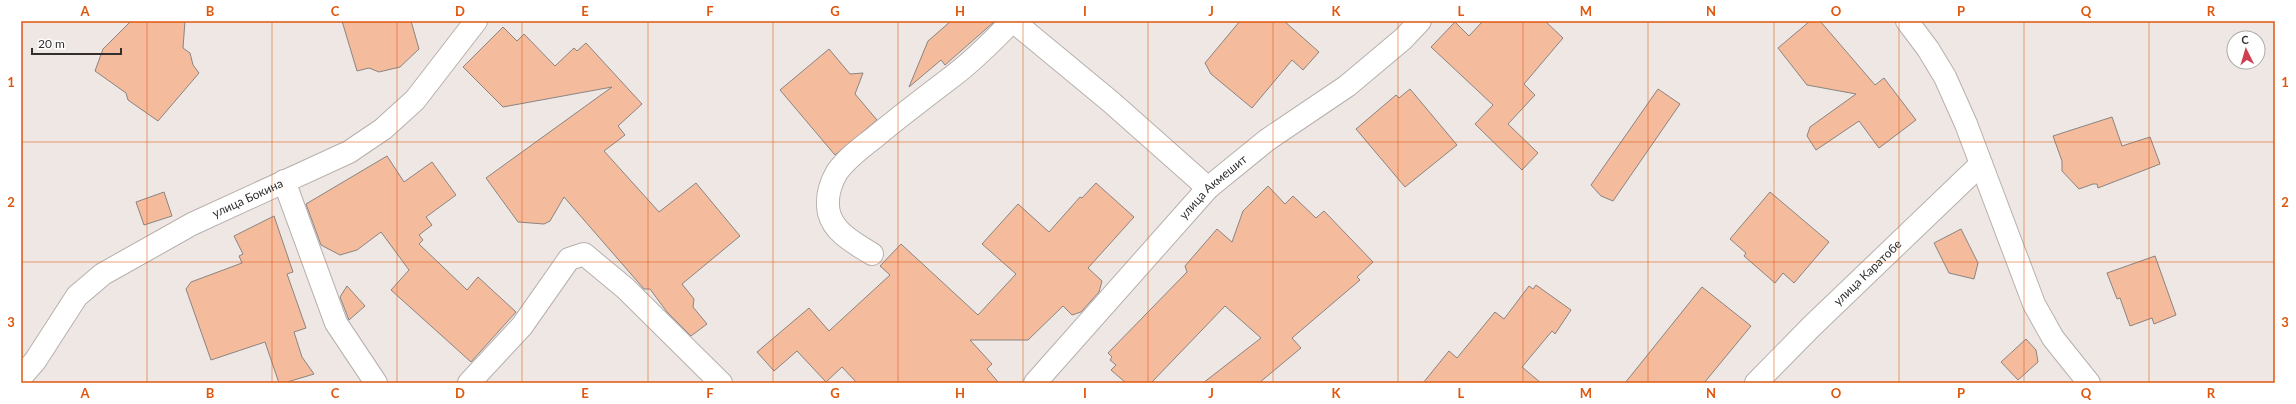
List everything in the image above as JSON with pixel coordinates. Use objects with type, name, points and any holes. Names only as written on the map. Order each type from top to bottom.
[{"type":"street","name":"улица Бокина","points":[[21,377],[35,361],[77,296],[104,274],[192,224],[350,152],[383,129],[415,100],[476,21]]},
{"type":"street","points":[[872,254],[836,227],[829,214],[828,200],[830,187],[838,172],[857,151],[914,104],[951,78],[990,44],[1013,21],[1111,102],[1208,188]]},
{"type":"street","name":"улица Акмешит","points":[[1035,383],[1208,188],[1267,140],[1347,86],[1403,38],[1420,21]]},
{"type":"street","points":[[1907,21],[1928,49],[1945,77],[1966,124],[2034,304],[2053,338],[2089,383]]},
{"type":"street","name":"улица Каратобе","points":[[1756,383],[1811,327],[1981,164]]},
{"type":"street","points":[[284,181],[336,323],[376,383]]},
{"type":"street","points":[[469,383],[522,326],[569,260],[584,254],[624,288],[721,383]]},
{"type":"building","points":[[131,21],[185,21],[183,48],[190,53],[193,65],[199,73],[158,121],[128,100],[126,93],[95,71],[103,49]]},
{"type":"building","points":[[342,21],[411,21],[419,49],[400,67],[379,72],[369,68],[357,71]]},
{"type":"building","points":[[951,21],[995,21],[945,65],[941,60],[909,87],[928,41]]},
{"type":"building","points":[[1240,21],[1284,21],[1319,52],[1303,70],[1292,60],[1252,108],[1211,74],[1205,63]]},
{"type":"building","points":[[1483,21],[1545,21],[1563,38],[1524,84],[1535,95],[1508,124],[1538,153],[1522,170],[1475,124],[1493,105],[1431,47],[1455,22],[1469,36]]},
{"type":"building","points":[[1810,21],[1820,21],[1875,85],[1884,78],[1916,120],[1879,148],[1859,121],[1816,150],[1807,136],[1810,127],[1856,94],[1807,85],[1778,48]]},
{"type":"building","points":[[503,27],[517,41],[524,34],[555,66],[574,48],[577,51],[586,43],[642,104],[618,126],[625,135],[604,151],[659,212],[696,183],[740,236],[682,284],[694,299],[693,307],[707,324],[691,336],[667,312],[650,289],[644,289],[564,197],[550,221],[544,224],[518,222],[486,178],[612,87],[503,107],[463,67]]},
{"type":"building","points":[[829,49],[850,74],[863,73],[855,94],[877,120],[835,155],[780,90]]},
{"type":"building","points":[[1410,89],[1457,145],[1405,187],[1356,129],[1396,95],[1399,98]]},
{"type":"building","points":[[1658,89],[1680,104],[1613,201],[1601,196],[1591,185]]},
{"type":"building","points":[[2112,117],[2122,146],[2150,137],[2160,164],[2098,188],[2097,184],[2093,184],[2079,189],[2062,171],[2062,161],[2053,136]]},
{"type":"building","points":[[387,156],[404,182],[432,162],[456,195],[426,217],[432,225],[419,235],[423,240],[419,244],[467,290],[478,277],[516,312],[471,362],[391,290],[409,270],[381,232],[357,250],[340,255],[321,245],[306,204]]},
{"type":"building","points":[[1096,183],[1134,217],[1088,268],[1102,281],[1099,292],[1081,312],[1072,315],[1063,306],[1028,340],[970,340],[992,364],[987,369],[999,383],[857,383],[842,367],[826,382],[797,351],[774,371],[757,352],[809,308],[829,331],[890,275],[880,266],[901,244],[978,315],[1016,274],[982,244],[1018,204],[1049,232],[1080,197],[1082,198]]},
{"type":"building","points":[[1268,186],[1285,204],[1293,196],[1316,218],[1324,211],[1373,262],[1357,277],[1360,280],[1292,338],[1301,348],[1259,383],[1203,383],[1261,338],[1225,306],[1151,383],[1126,383],[1111,370],[1116,365],[1110,360],[1112,357],[1108,353],[1187,272],[1185,266],[1217,229],[1232,242],[1243,211]]},
{"type":"building","points":[[164,192],[172,216],[144,225],[136,202]]},
{"type":"building","points":[[1770,192],[1829,242],[1794,283],[1783,273],[1775,283],[1744,256],[1746,253],[1730,239]]},
{"type":"building","points":[[274,216],[293,272],[287,274],[306,328],[294,332],[302,357],[314,374],[284,383],[279,383],[265,342],[211,360],[186,289],[191,282],[242,263],[239,256],[243,254],[234,236]]},
{"type":"building","points":[[1961,229],[1978,263],[1974,279],[1949,273],[1934,243]]},
{"type":"building","points":[[2155,256],[2176,315],[2154,324],[2152,318],[2130,326],[2120,298],[2117,299],[2107,273]]},
{"type":"building","points":[[1536,285],[1571,310],[1555,334],[1552,331],[1522,367],[1541,383],[1423,383],[1449,351],[1457,358],[1495,312],[1504,319],[1529,286],[1533,289]]},
{"type":"building","points":[[347,286],[365,306],[349,320],[340,297]]},
{"type":"building","points":[[1702,287],[1751,326],[1704,383],[1625,383]]},
{"type":"building","points":[[2026,339],[2036,350],[2038,362],[2018,380],[2001,362]]}]
